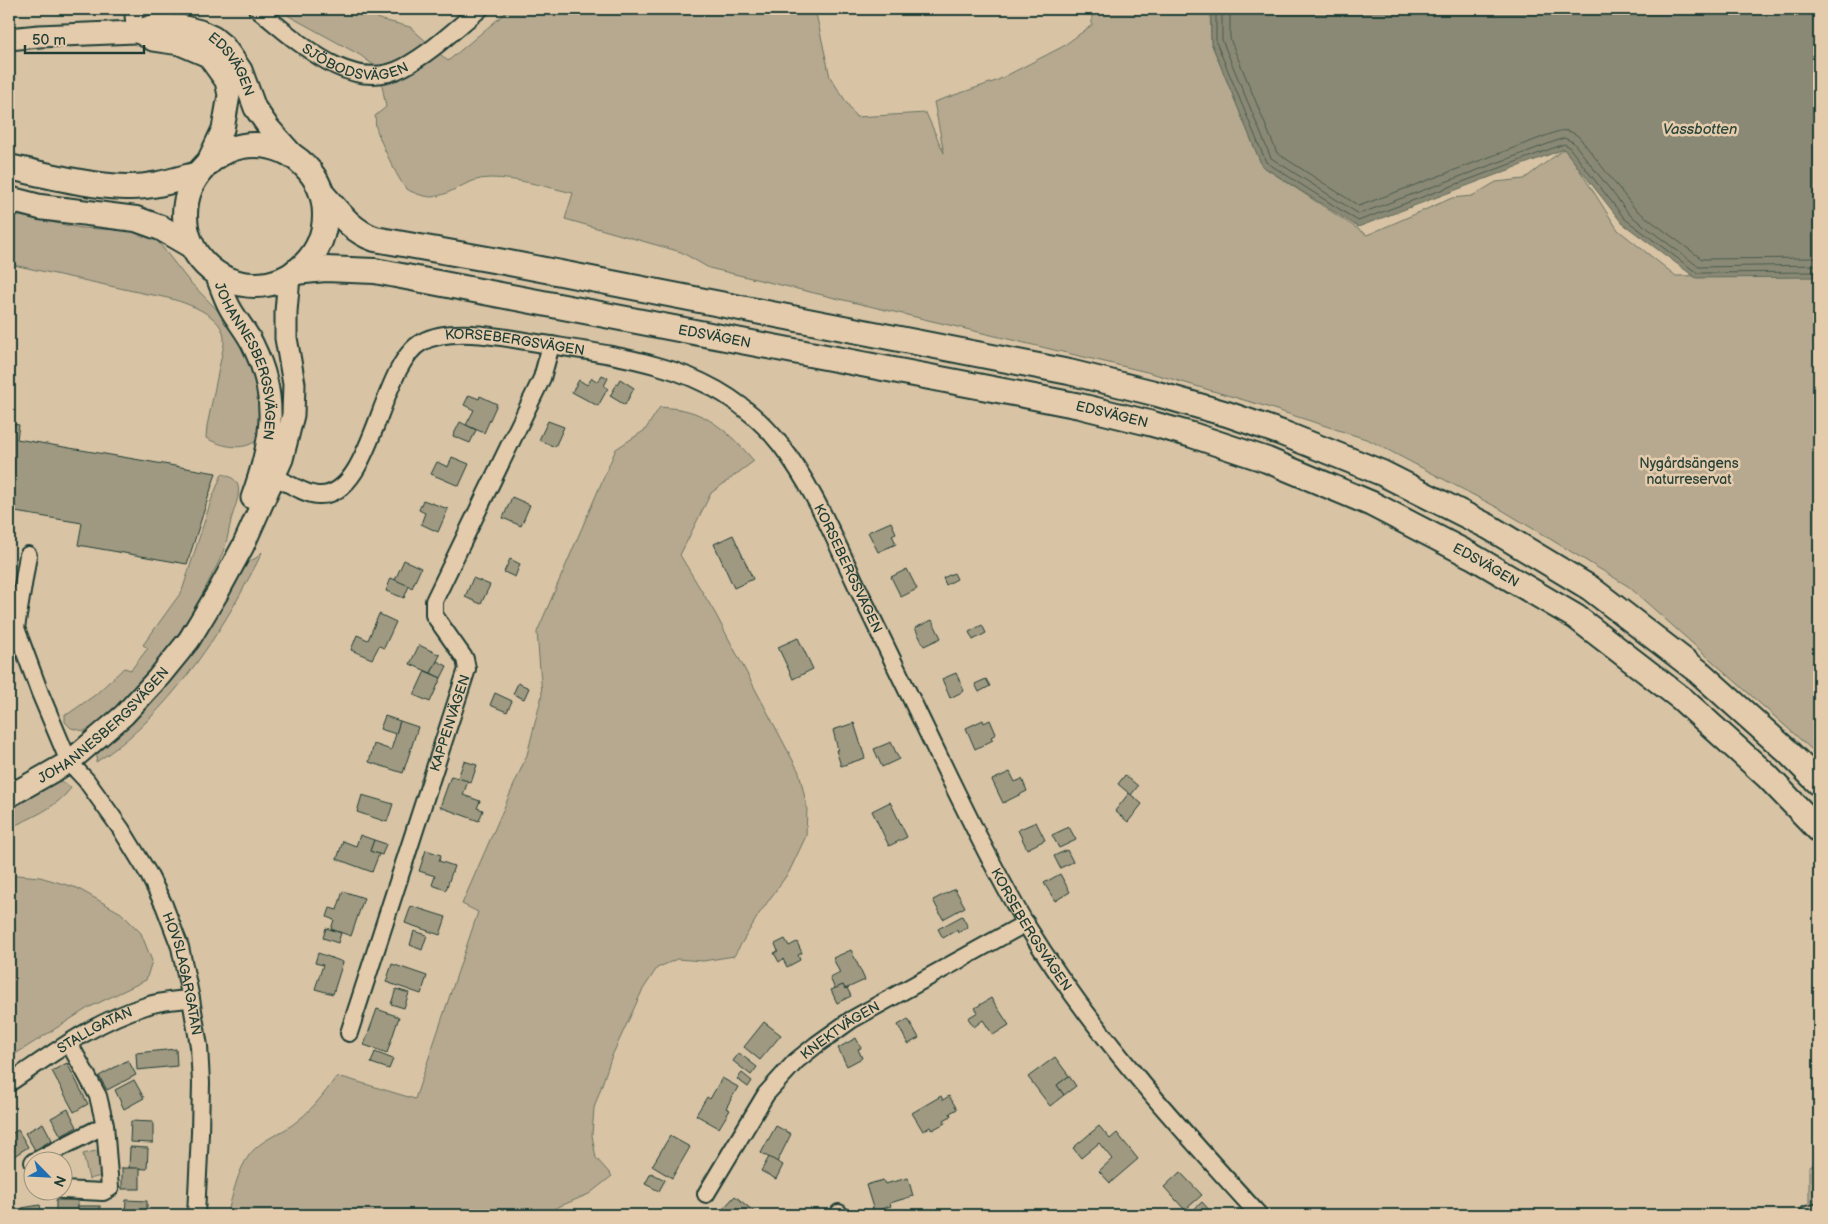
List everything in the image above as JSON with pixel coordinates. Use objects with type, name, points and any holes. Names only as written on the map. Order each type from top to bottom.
[{"type":"main road","points":[[323,195],[325,217],[321,238],[311,257],[292,274],[271,283],[252,285],[233,281],[215,272],[202,261],[188,236],[185,214],[188,193],[202,170],[223,152],[238,147],[254,144],[275,147],[294,156],[309,169],[323,195],[354,229],[375,239],[524,266],[1069,372],[1154,393],[1227,414],[1331,451],[1382,473],[1489,527],[1590,588],[1699,672],[1787,751],[1819,783]]},
{"type":"main road","points":[[9,167],[84,182],[127,187],[165,183],[202,170]]},
{"type":"main road","points":[[9,199],[40,207],[136,219],[161,228],[192,246]]},
{"type":"main road","name":"EDSVÄGEN","points":[[292,274],[324,269],[375,271],[1080,406],[1192,435],[1267,460],[1372,504],[1472,556],[1576,616],[1682,699],[1767,776],[1819,830]]},
{"type":"street","points":[[133,9],[136,32]]},
{"type":"street","name":"SJÖBODSVÄGEN","points":[[257,9],[329,63],[356,74],[372,75],[388,73],[420,58],[480,9]]},
{"type":"street","name":"EDSVÄGEN","points":[[9,39],[136,32],[154,25],[181,26],[200,31],[213,37],[224,46],[241,70],[255,108],[269,128],[294,156]]},
{"type":"street","name":"EDSVÄGEN","points":[[136,32],[153,40],[180,44],[208,56],[226,81],[229,96],[223,129],[202,170]]},
{"type":"street","name":"JOHANNESBERGSVÄGEN","points":[[286,312],[299,289],[309,278],[324,269]]},
{"type":"street","name":"JOHANNESBERGSVÄGEN","points":[[215,272],[229,306],[253,344],[262,364],[269,387],[272,415],[268,446],[261,472],[218,592]]},
{"type":"street","name":"JOHANNESBERGSVÄGEN","points":[[9,796],[69,762],[124,715],[189,640],[243,546],[275,477],[284,452],[293,415],[294,384],[286,338],[286,312],[292,274]]},
{"type":"street","name":"KORSEBERGSVÄGEN","points":[[275,477],[317,495],[340,489],[347,483],[367,446],[398,371],[407,356],[424,341],[438,336],[455,334],[487,336],[605,353],[639,360],[692,377],[739,404],[780,444],[822,513],[972,824],[1026,923],[1064,982],[1130,1068],[1168,1114],[1260,1215]]},
{"type":"street","name":"KAPPENVÄGEN","points":[[349,1033],[468,669],[465,659],[434,615],[434,601],[542,378],[551,345]]},
{"type":"street","name":"HOVSLAGARGATAN","points":[[28,554],[16,628],[48,714],[69,762],[86,780],[106,808],[148,873],[164,905],[180,947],[199,1046],[201,1083],[196,1215]]},
{"type":"street","name":"KNEKTVÄGEN","points":[[706,1194],[766,1094],[796,1061],[851,1020],[1026,923]]},
{"type":"street","name":"STALLGATAN","points":[[9,1083],[69,1043],[123,1014],[147,1005],[191,999]]},
{"type":"street","points":[[69,1043],[98,1096],[104,1125],[110,1188],[103,1192],[72,1190]]},
{"type":"street","points":[[52,1152],[104,1125]]},
{"type":"street","points":[[1807,1215],[1819,1212]]},
{"type":"green space","name":"Nygårdsängens naturreservat","points":[[280,9],[366,9],[379,19],[410,27],[448,61],[510,9],[815,9],[830,77],[856,117],[926,113],[944,153],[934,102],[996,81],[1062,47],[1092,25],[1092,9],[1210,9],[1211,43],[1262,166],[1367,235],[1452,198],[1472,196],[1496,182],[1524,179],[1564,149],[1618,230],[1676,276],[1819,274],[1819,756],[1628,586],[1502,510],[1369,440],[1261,405],[1151,373],[709,268],[681,252],[565,219],[573,193],[500,178],[481,179],[467,183],[440,196],[423,196],[412,192],[403,185],[394,169],[376,127],[375,116],[386,107],[379,69],[360,55],[289,16]]},
{"type":"green space","points":[[9,214],[81,228],[139,231],[155,238],[188,280],[232,325],[249,357],[257,381],[259,413],[257,440],[245,446],[232,447],[206,438],[224,344],[223,332],[210,316],[190,305],[167,298],[9,264]]},
{"type":"green space","points":[[660,407],[675,408],[695,413],[714,423],[732,437],[754,461],[711,493],[680,555],[715,613],[799,772],[807,807],[806,836],[789,872],[759,914],[734,956],[703,961],[677,959],[657,968],[642,991],[611,1058],[594,1108],[592,1135],[596,1158],[612,1176],[589,1194],[539,1215],[227,1215],[239,1175],[250,1154],[264,1141],[292,1125],[304,1115],[336,1077],[415,1099],[478,912],[462,904],[527,755],[542,695],[537,632],[616,449],[645,430]]},
{"type":"green space","points":[[222,474],[230,477],[238,486],[237,499],[222,554],[194,609],[164,654],[113,710],[97,724],[84,731],[71,728],[65,722],[65,714],[68,714],[95,695],[124,668],[131,670],[148,648],[143,645],[182,591],[211,501]]},
{"type":"green space","points":[[262,552],[241,593],[196,664],[139,729],[96,762],[101,748],[211,623],[248,562]]},
{"type":"green space","points":[[58,781],[67,784],[71,788],[65,795],[43,812],[9,828],[9,807]]},
{"type":"green space","points":[[18,875],[40,877],[77,888],[121,913],[141,933],[152,961],[146,980],[88,1008],[9,1058],[9,879]]},
{"type":"green space","points":[[100,1150],[106,1175],[89,1179],[83,1154]]},
{"type":"green space","points":[[1819,1163],[1819,1198],[1809,1203],[1809,1166]]},
{"type":"water","name":"Vassbotten","points":[[1211,9],[1819,9],[1819,277],[1696,278],[1622,223],[1564,149],[1358,227],[1262,166],[1211,42]]},
{"type":"building","points":[[602,375],[608,378],[604,386],[608,388],[598,406],[572,392],[579,380],[587,385],[592,378],[598,382]]},
{"type":"building","points":[[620,379],[634,388],[625,405],[610,396]]},
{"type":"building","points":[[469,395],[479,399],[480,396],[497,404],[484,433],[466,425],[474,410],[464,405]]},
{"type":"building","points":[[548,421],[564,427],[555,447],[539,440]]},
{"type":"building","points":[[460,422],[476,430],[470,443],[453,436]]},
{"type":"building","points":[[9,423],[19,425],[17,439],[216,473],[187,564],[78,545],[82,523],[9,511]]},
{"type":"building","points":[[452,457],[469,464],[459,486],[431,474],[437,462],[448,467]]},
{"type":"building","points":[[512,497],[530,505],[521,526],[503,518]]},
{"type":"building","points":[[423,500],[448,509],[438,532],[421,524],[425,513],[419,510]]},
{"type":"building","points":[[891,522],[896,533],[892,535],[896,544],[878,552],[868,532]]},
{"type":"building","points":[[733,535],[753,579],[734,588],[714,544]]},
{"type":"building","points":[[510,559],[520,564],[515,577],[504,572]]},
{"type":"building","points":[[404,560],[421,568],[412,588],[395,580]]},
{"type":"building","points":[[907,569],[917,589],[901,597],[891,577]]},
{"type":"building","points":[[954,573],[957,579],[946,585],[943,578]]},
{"type":"building","points":[[391,578],[409,586],[404,598],[386,591]]},
{"type":"building","points":[[473,578],[490,585],[481,604],[465,597]]},
{"type":"building","points":[[379,614],[396,622],[384,648],[379,646],[372,659],[351,650],[357,635],[368,640]]},
{"type":"building","points":[[932,620],[941,638],[924,646],[915,628]]},
{"type":"building","points":[[982,625],[986,633],[973,640],[969,632]]},
{"type":"building","points":[[798,638],[813,669],[793,679],[778,647]]},
{"type":"building","points":[[419,645],[440,655],[431,673],[410,664]]},
{"type":"building","points":[[437,661],[447,666],[441,678],[431,673]]},
{"type":"building","points":[[425,671],[441,678],[430,702],[414,695]]},
{"type":"building","points":[[956,673],[964,691],[950,698],[942,679]]},
{"type":"building","points":[[986,679],[990,686],[979,692],[975,684]]},
{"type":"building","points":[[518,683],[529,688],[524,699],[513,694]]},
{"type":"building","points":[[495,693],[512,701],[507,712],[490,705]]},
{"type":"building","points":[[385,716],[400,721],[396,734],[380,729]]},
{"type":"building","points":[[983,720],[984,723],[990,720],[996,734],[991,737],[993,740],[975,749],[966,728]]},
{"type":"building","points":[[400,721],[418,727],[403,773],[369,762],[374,744],[391,750]]},
{"type":"building","points":[[854,723],[865,758],[841,766],[833,730]]},
{"type":"building","points":[[891,742],[899,759],[882,767],[874,749]]},
{"type":"building","points":[[464,761],[477,765],[471,783],[458,778]]},
{"type":"building","points":[[1010,772],[1015,782],[1022,779],[1027,791],[1003,803],[992,780]]},
{"type":"building","points":[[1125,775],[1138,786],[1131,795],[1118,784]]},
{"type":"building","points":[[451,776],[468,781],[463,795],[480,801],[477,808],[483,810],[479,821],[440,807]]},
{"type":"building","points":[[1129,793],[1142,804],[1128,822],[1115,811]]},
{"type":"building","points":[[362,795],[393,804],[387,822],[357,812]]},
{"type":"building","points":[[890,802],[907,837],[889,846],[872,811]]},
{"type":"building","points":[[1036,822],[1045,840],[1027,849],[1018,830]]},
{"type":"building","points":[[1069,827],[1076,840],[1059,848],[1052,835]]},
{"type":"building","points":[[360,835],[374,840],[370,851],[379,854],[372,872],[337,859],[343,841],[356,846]]},
{"type":"building","points":[[374,840],[386,844],[382,855],[370,851]]},
{"type":"building","points":[[426,850],[441,855],[439,861],[454,866],[446,890],[432,885],[435,876],[419,871]]},
{"type":"building","points":[[1067,850],[1073,862],[1060,868],[1054,856]]},
{"type":"building","points":[[1060,874],[1070,892],[1055,901],[1044,883]]},
{"type":"building","points":[[955,889],[965,907],[943,919],[933,900]]},
{"type":"building","points":[[343,891],[364,898],[351,936],[331,929],[334,920],[327,917],[330,908],[337,910]]},
{"type":"building","points":[[411,906],[446,917],[440,935],[405,923]]},
{"type":"building","points":[[962,916],[968,927],[958,933],[957,930],[943,938],[938,929]]},
{"type":"building","points":[[326,928],[341,933],[338,943],[323,938]]},
{"type":"building","points":[[414,931],[427,935],[422,950],[410,945]]},
{"type":"building","points":[[785,939],[789,946],[797,942],[802,953],[798,955],[800,960],[787,967],[783,959],[779,962],[774,953],[778,951],[775,944]]},
{"type":"building","points":[[851,950],[865,980],[845,989],[843,985],[835,989],[830,978],[840,973],[833,958]]},
{"type":"building","points":[[318,953],[343,962],[333,994],[315,989],[323,965],[315,963]]},
{"type":"building","points":[[392,964],[427,976],[421,994],[386,982]]},
{"type":"building","points":[[843,985],[851,996],[837,1003],[831,990]]},
{"type":"building","points":[[396,989],[409,993],[404,1008],[391,1004]]},
{"type":"building","points":[[991,998],[1009,1025],[993,1035],[983,1020],[974,1027],[968,1018],[978,1012],[975,1008]]},
{"type":"building","points":[[377,1009],[399,1017],[387,1053],[364,1045]]},
{"type":"building","points":[[908,1019],[919,1038],[908,1044],[898,1025]]},
{"type":"building","points":[[764,1022],[781,1035],[760,1060],[744,1047]]},
{"type":"building","points":[[856,1038],[861,1048],[858,1049],[862,1058],[847,1066],[838,1048]]},
{"type":"building","points":[[176,1049],[177,1066],[137,1070],[136,1053]]},
{"type":"building","points":[[375,1052],[393,1059],[389,1069],[371,1063]]},
{"type":"building","points":[[739,1053],[757,1067],[751,1075],[733,1061]]},
{"type":"building","points":[[1055,1057],[1069,1076],[1057,1085],[1064,1095],[1050,1106],[1028,1077]]},
{"type":"building","points":[[128,1060],[136,1075],[107,1090],[99,1076]]},
{"type":"building","points":[[67,1063],[88,1104],[74,1112],[52,1071]]},
{"type":"building","points":[[742,1073],[752,1081],[748,1087],[737,1079]]},
{"type":"building","points":[[1069,1076],[1076,1086],[1064,1095],[1057,1085]]},
{"type":"building","points":[[722,1078],[738,1087],[726,1108],[730,1110],[719,1128],[696,1115],[707,1097],[710,1099]]},
{"type":"building","points":[[134,1080],[144,1098],[124,1109],[115,1090]]},
{"type":"building","points":[[941,1096],[943,1100],[949,1096],[957,1109],[944,1120],[945,1123],[932,1130],[930,1127],[923,1131],[912,1113]]},
{"type":"building","points":[[68,1109],[77,1127],[61,1136],[51,1118]]},
{"type":"building","points":[[131,1121],[153,1122],[153,1143],[130,1142]]},
{"type":"building","points":[[43,1123],[52,1140],[35,1150],[25,1133]]},
{"type":"building","points":[[776,1126],[791,1134],[777,1162],[761,1153]]},
{"type":"building","points":[[1099,1126],[1110,1139],[1117,1133],[1138,1159],[1110,1183],[1099,1171],[1112,1159],[1099,1143],[1081,1158],[1073,1148]]},
{"type":"building","points":[[18,1130],[28,1147],[11,1158],[9,1154],[9,1135]]},
{"type":"building","points":[[670,1136],[690,1147],[672,1178],[652,1166]]},
{"type":"building","points":[[130,1147],[148,1148],[147,1169],[129,1168]]},
{"type":"building","points":[[769,1157],[783,1165],[776,1179],[761,1171]]},
{"type":"building","points":[[122,1168],[140,1168],[140,1189],[122,1189]]},
{"type":"building","points":[[1180,1172],[1202,1195],[1185,1210],[1164,1187]]},
{"type":"building","points":[[651,1173],[665,1180],[659,1191],[645,1184]]},
{"type":"building","points":[[908,1178],[913,1196],[890,1203],[891,1206],[874,1211],[866,1185],[883,1180],[885,1184]]},
{"type":"building","points":[[735,1196],[758,1215],[726,1215],[721,1211]]},
{"type":"building","points":[[78,1200],[78,1215],[56,1215],[56,1202]]},
{"type":"building","points":[[126,1200],[147,1201],[147,1215],[125,1215]]},
{"type":"building","points":[[1202,1202],[1213,1214],[1192,1215],[1190,1213]]},
{"type":"building","points":[[40,1205],[42,1215],[23,1215],[22,1208]]},
{"type":"building","points":[[78,1206],[100,1206],[100,1215],[78,1215]]}]
